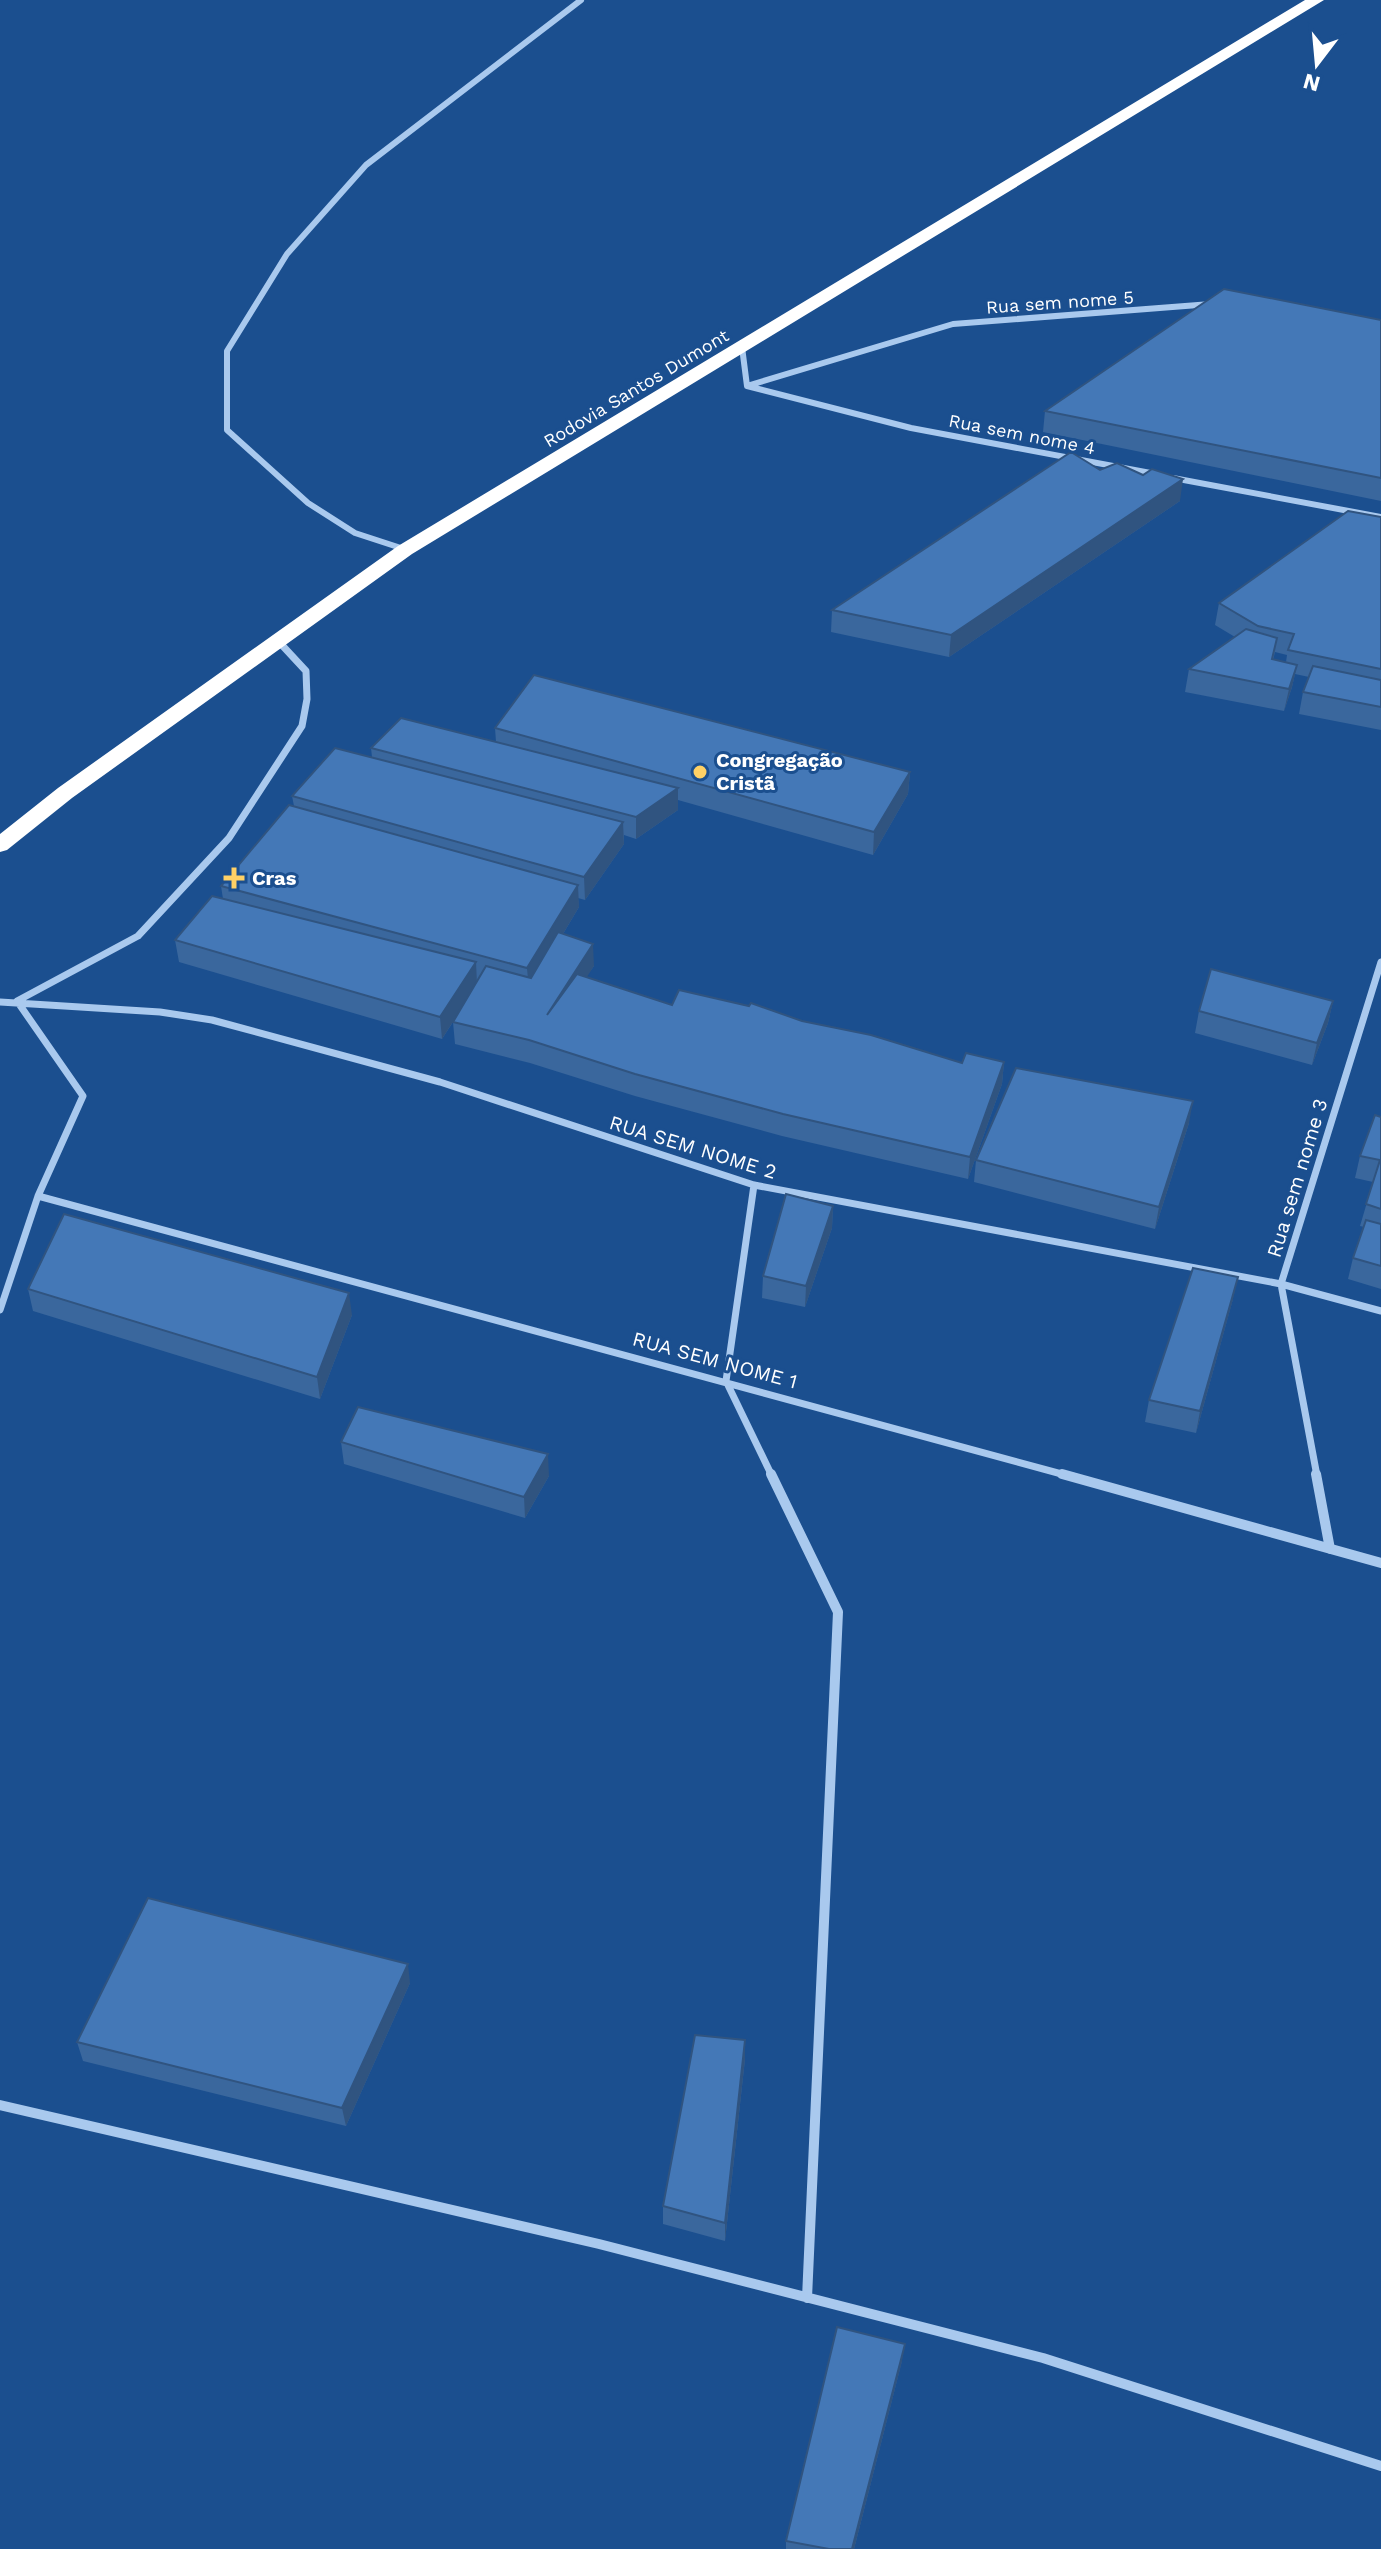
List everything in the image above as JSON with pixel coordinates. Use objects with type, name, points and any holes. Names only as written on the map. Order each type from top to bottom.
[{"type":"highway","name":"Rodovia Santos Dumont","points":[[0,845],[65,793],[405,550],[1178,80],[1316,0]]},
{"type":"street","points":[[405,550],[355,533],[308,503],[227,430],[227,351],[287,254],[366,165],[581,0]]},
{"type":"street","name":"Rua sem nome 5","points":[[747,386],[953,324],[1219,303]]},
{"type":"street","points":[[742,347],[747,386]]},
{"type":"street","name":"Rua sem nome 4","points":[[747,386],[911,428],[1381,517]]},
{"type":"street","points":[[0,1310],[38,1196],[83,1096],[17,1001],[138,936],[229,838],[302,726],[307,699],[306,671],[277,640]]},
{"type":"street","name":"Rua sem nome 3","points":[[1330,1549],[1281,1284],[1381,962]]},
{"type":"street","name":"RUA SEM NOME 2","points":[[0,1002],[160,1012],[212,1020],[440,1082],[754,1185],[1281,1284],[1381,1311]]},
{"type":"street","points":[[754,1185],[726,1381],[838,1612],[807,2298]]},
{"type":"street","name":"RUA SEM NOME 1","points":[[38,1196],[726,1381],[1381,1563]]},
{"type":"street","points":[[0,2105],[599,2244],[1043,2358],[1381,2466]]},
{"type":"building","points":[[1224,289],[1381,320],[1381,478],[1045,411]]},
{"type":"building","points":[[1071,452],[1100,470],[1117,463],[1143,475],[1152,469],[1183,479],[951,635],[832,610]]},
{"type":"building","points":[[1348,511],[1381,517],[1381,669],[1288,650],[1294,634],[1258,626],[1219,603]]},
{"type":"building","points":[[1246,629],[1277,638],[1272,659],[1297,665],[1289,689],[1189,669]]},
{"type":"building","points":[[1313,666],[1381,680],[1381,707],[1303,692]]},
{"type":"building","name":"Congregação Cristã","points":[[534,675],[910,772],[874,832],[495,728]]},
{"type":"building","points":[[401,718],[678,788],[636,817],[371,748]]},
{"type":"building","points":[[335,748],[623,822],[584,877],[292,796]]},
{"type":"building","points":[[289,805],[578,885],[527,968],[221,886]]},
{"type":"building","points":[[212,896],[476,962],[440,1017],[175,940]]},
{"type":"building","points":[[558,932],[593,944],[547,1015],[577,974],[672,1005],[679,990],[749,1006],[751,1003],[802,1021],[871,1035],[962,1063],[966,1053],[1004,1062],[970,1157],[783,1114],[635,1074],[529,1040],[453,1022],[486,966],[531,978]]},
{"type":"building","points":[[1211,969],[1333,1001],[1317,1043],[1199,1011]]},
{"type":"building","points":[[1016,1068],[1193,1101],[1159,1207],[976,1160]]},
{"type":"building","points":[[1375,1115],[1381,1117],[1381,1209],[1366,1204],[1380,1160],[1360,1156]]},
{"type":"building","points":[[786,1194],[833,1206],[806,1286],[763,1276]]},
{"type":"building","points":[[64,1214],[349,1293],[317,1377],[28,1289]]},
{"type":"building","points":[[1366,1220],[1381,1224],[1381,1266],[1353,1258]]},
{"type":"building","points":[[1193,1268],[1238,1277],[1200,1411],[1149,1400]]},
{"type":"building","points":[[358,1407],[548,1454],[524,1497],[341,1442]]},
{"type":"building","points":[[148,1898],[408,1964],[342,2108],[77,2042]]},
{"type":"building","points":[[695,2035],[745,2040],[725,2223],[663,2206]]},
{"type":"building","points":[[837,2327],[905,2344],[852,2549],[829,2549],[786,2541]]},
{"type":"place","name":"Congregação Cristã","points":[[700,772]]},
{"type":"place","name":"Cras","points":[[234,878]]}]
